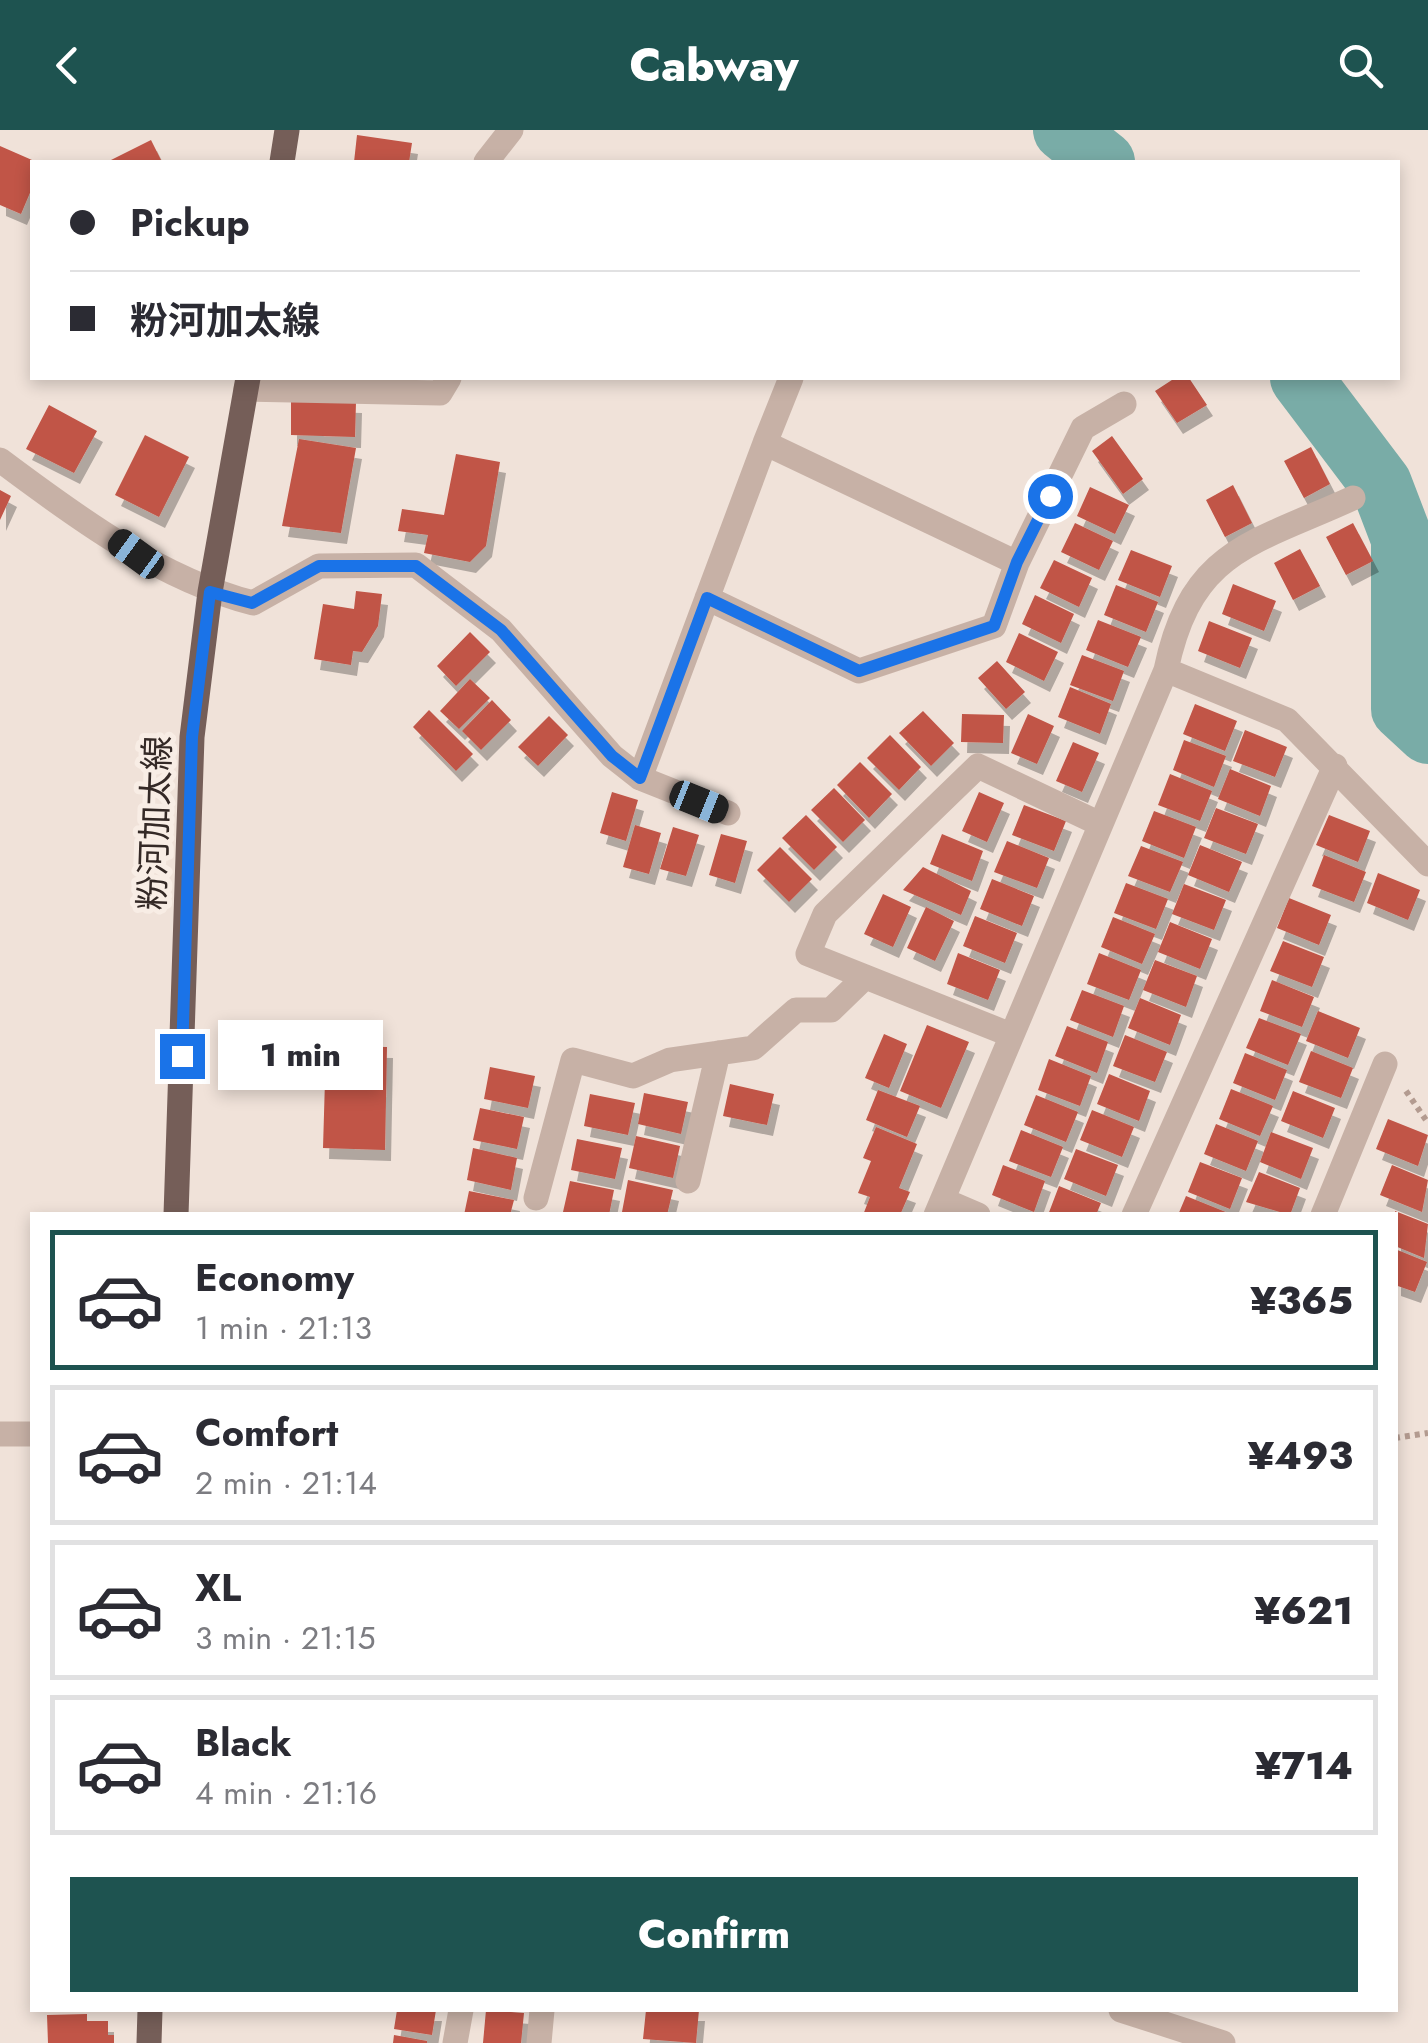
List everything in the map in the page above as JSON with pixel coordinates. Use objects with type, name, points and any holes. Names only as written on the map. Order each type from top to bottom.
[{"type":"main road","points":[[282,160],[287,130]]},
{"type":"main road","name":"粉河加太線","points":[[176,1212],[192,737],[210,592],[247,383]]},
{"type":"main road","points":[[149,2043],[150,2012]]},
{"type":"street","points":[[488,160],[511,130]]},
{"type":"street","points":[[247,383],[440,393],[448,380]]},
{"type":"street","points":[[640,778],[790,380]]},
{"type":"street","points":[[707,598],[859,671],[994,626],[1017,562],[1083,428],[1124,404]]},
{"type":"street","points":[[765,443],[1017,562]]},
{"type":"street","points":[[0,460],[136,554],[210,592],[252,603],[319,566],[416,566],[501,630],[612,756],[640,778],[728,813]]},
{"type":"street","points":[[940,1207],[1098,822],[1166,670],[1173,639],[1193,592],[1226,556],[1353,498]]},
{"type":"street","points":[[1166,670],[1287,720],[1428,864]]},
{"type":"street","points":[[1011,1036],[808,954],[825,914],[978,766],[1098,822]]},
{"type":"street","points":[[1135,1212],[1334,766]]},
{"type":"street","points":[[536,1198],[573,1060],[634,1076],[670,1060],[753,1048],[796,1010],[831,1010],[865,977]]},
{"type":"street","points":[[688,1181],[718,1053]]},
{"type":"street","points":[[1324,1212],[1385,1064]]},
{"type":"street","points":[[0,1434],[30,1434]]},
{"type":"street","points":[[455,2043],[461,2012]]},
{"type":"street","points":[[539,2043],[542,2012]]},
{"type":"street","points":[[1127,2012],[1223,2043]]},
{"type":"path","points":[[1398,1438],[1428,1433]]},
{"type":"building","points":[[357,135],[412,143],[409,160],[354,160]]},
{"type":"building","points":[[151,140],[161,160],[111,160]]},
{"type":"building","points":[[0,146],[32,160],[30,193],[21,214],[0,205]]},
{"type":"building","points":[[1172,380],[1190,380],[1207,405],[1177,423],[1155,391]]},
{"type":"building","points":[[291,400],[356,402],[355,437],[291,435]]},
{"type":"building","points":[[49,405],[97,431],[74,473],[26,449]]},
{"type":"building","points":[[145,435],[189,457],[159,517],[115,495]]},
{"type":"building","points":[[1112,436],[1143,479],[1123,494],[1092,451]]},
{"type":"building","points":[[299,439],[356,448],[341,533],[282,526]]},
{"type":"building","points":[[1311,447],[1330,484],[1304,498],[1284,461]]},
{"type":"building","points":[[456,454],[500,462],[486,546],[470,562],[424,553],[428,535],[398,531],[402,509],[444,515]]},
{"type":"building","points":[[1233,485],[1252,523],[1225,537],[1206,500]]},
{"type":"building","points":[[1090,487],[1129,505],[1115,534],[1077,516]]},
{"type":"building","points":[[0,490],[11,496],[0,520]]},
{"type":"building","points":[[1075,523],[1113,541],[1099,570],[1061,552]]},
{"type":"building","points":[[1353,523],[1373,561],[1346,575],[1326,537]]},
{"type":"building","points":[[1300,549],[1320,586],[1293,600],[1274,563]]},
{"type":"building","points":[[1131,550],[1172,566],[1160,597],[1118,580]]},
{"type":"building","points":[[1054,560],[1092,578],[1079,607],[1040,588]]},
{"type":"building","points":[[1233,584],[1276,601],[1264,631],[1222,614]]},
{"type":"building","points":[[1116,585],[1158,602],[1146,632],[1104,615]]},
{"type":"building","points":[[356,591],[382,594],[378,626],[362,652],[353,651],[351,665],[314,659],[323,604],[354,609]]},
{"type":"building","points":[[1035,595],[1074,614],[1061,643],[1022,624]]},
{"type":"building","points":[[1098,620],[1141,637],[1128,667],[1086,650]]},
{"type":"building","points":[[1209,621],[1252,638],[1240,668],[1198,651]]},
{"type":"building","points":[[470,632],[490,652],[456,686],[437,666]]},
{"type":"building","points":[[1019,633],[1058,652],[1044,681],[1006,662]]},
{"type":"building","points":[[1082,655],[1124,671],[1113,701],[1070,685]]},
{"type":"building","points":[[997,661],[1025,692],[1006,709],[978,678]]},
{"type":"building","points":[[470,679],[490,698],[459,729],[440,711]]},
{"type":"building","points":[[1070,687],[1111,704],[1100,734],[1058,717]]},
{"type":"building","points":[[492,700],[511,720],[481,750],[462,731]]},
{"type":"building","points":[[1195,704],[1237,721],[1225,751],[1183,734]]},
{"type":"building","points":[[429,710],[473,754],[456,771],[413,727]]},
{"type":"building","points":[[923,711],[954,743],[931,766],[899,733]]},
{"type":"building","points":[[962,714],[1004,715],[1003,743],[961,742]]},
{"type":"building","points":[[1028,714],[1054,726],[1037,764],[1011,753]]},
{"type":"building","points":[[549,716],[568,735],[538,766],[518,747]]},
{"type":"building","points":[[1245,730],[1287,747],[1275,777],[1233,761]]},
{"type":"building","points":[[890,735],[921,767],[899,790],[867,758]]},
{"type":"building","points":[[1184,740],[1226,756],[1214,787],[1173,770]]},
{"type":"building","points":[[1073,742],[1099,753],[1082,792],[1056,781]]},
{"type":"building","points":[[860,762],[892,794],[869,818],[837,785]]},
{"type":"building","points":[[1230,769],[1271,786],[1260,816],[1218,799]]},
{"type":"building","points":[[1170,774],[1212,791],[1200,821],[1158,805]]},
{"type":"building","points":[[834,788],[865,820],[843,842],[811,810]]},
{"type":"building","points":[[612,792],[638,800],[626,841],[600,833]]},
{"type":"building","points":[[979,792],[1004,803],[987,842],[962,831]]},
{"type":"building","points":[[1024,805],[1066,821],[1054,851],[1012,835]]},
{"type":"building","points":[[1216,808],[1258,824],[1246,854],[1204,838]]},
{"type":"building","points":[[1154,811],[1196,827],[1184,858],[1142,841]]},
{"type":"building","points":[[806,815],[837,847],[814,870],[782,838]]},
{"type":"building","points":[[1329,815],[1370,831],[1358,862],[1316,845]]},
{"type":"building","points":[[635,825],[661,833],[649,874],[623,867]]},
{"type":"building","points":[[673,827],[699,835],[686,876],[660,869]]},
{"type":"building","points":[[721,834],[747,841],[735,883],[709,875]]},
{"type":"building","points":[[942,834],[983,851],[972,881],[930,864]]},
{"type":"building","points":[[1007,841],[1049,858],[1037,888],[994,872]]},
{"type":"building","points":[[1200,845],[1242,862],[1229,892],[1188,875]]},
{"type":"building","points":[[1141,846],[1183,862],[1170,892],[1128,876]]},
{"type":"building","points":[[780,847],[812,879],[789,902],[757,870]]},
{"type":"building","points":[[1324,855],[1366,872],[1354,902],[1312,886]]},
{"type":"building","points":[[923,867],[971,891],[961,915],[903,890]]},
{"type":"building","points":[[1378,873],[1420,890],[1408,920],[1367,903]]},
{"type":"building","points":[[992,879],[1034,896],[1022,926],[980,909]]},
{"type":"building","points":[[1126,883],[1168,899],[1156,929],[1114,913]]},
{"type":"building","points":[[1184,884],[1226,900],[1214,930],[1172,914]]},
{"type":"building","points":[[883,894],[911,907],[893,947],[864,934]]},
{"type":"building","points":[[1289,898],[1331,915],[1319,945],[1277,928]]},
{"type":"building","points":[[926,907],[954,921],[935,961],[907,948]]},
{"type":"building","points":[[975,916],[1017,933],[1005,963],[963,946]]},
{"type":"building","points":[[1113,917],[1155,934],[1142,964],[1101,947]]},
{"type":"building","points":[[1170,922],[1212,939],[1200,969],[1158,952]]},
{"type":"building","points":[[1283,941],[1324,957],[1312,987],[1270,971]]},
{"type":"building","points":[[958,953],[1000,970],[988,1000],[947,984]]},
{"type":"building","points":[[1099,953],[1141,970],[1129,1000],[1087,984]]},
{"type":"building","points":[[1155,960],[1197,976],[1186,1007],[1143,990]]},
{"type":"building","points":[[1272,980],[1314,997],[1302,1027],[1260,1011]]},
{"type":"building","points":[[1082,990],[1124,1006],[1113,1037],[1070,1020]]},
{"type":"building","points":[[1140,998],[1181,1015],[1170,1045],[1128,1028]]},
{"type":"building","points":[[1318,1011],[1360,1028],[1348,1058],[1306,1041]]},
{"type":"building","points":[[1259,1018],[1301,1034],[1288,1065],[1246,1048]]},
{"type":"building","points":[[927,1025],[969,1042],[941,1108],[900,1091]]},
{"type":"building","points":[[1067,1026],[1108,1042],[1097,1073],[1055,1056]]},
{"type":"building","points":[[884,1034],[907,1044],[889,1088],[865,1078]]},
{"type":"building","points":[[1125,1035],[1167,1052],[1155,1082],[1113,1066]]},
{"type":"building","points":[[326,1046],[387,1047],[385,1150],[323,1148]]},
{"type":"building","points":[[1311,1051],[1353,1068],[1341,1098],[1299,1082]]},
{"type":"building","points":[[1245,1053],[1287,1070],[1275,1100],[1233,1083]]},
{"type":"building","points":[[1049,1059],[1091,1076],[1080,1106],[1038,1090]]},
{"type":"building","points":[[490,1067],[535,1076],[528,1108],[484,1099]]},
{"type":"building","points":[[1109,1074],[1150,1091],[1139,1121],[1097,1104]]},
{"type":"building","points":[[730,1084],[774,1094],[767,1125],[723,1116]]},
{"type":"building","points":[[1231,1089],[1273,1106],[1260,1136],[1219,1119]]},
{"type":"building","points":[[878,1090],[920,1106],[907,1137],[866,1120]]},
{"type":"building","points":[[1293,1091],[1335,1108],[1323,1138],[1281,1121]]},
{"type":"building","points":[[644,1093],[688,1102],[681,1134],[638,1124]]},
{"type":"building","points":[[590,1094],[635,1103],[628,1135],[584,1126]]},
{"type":"building","points":[[1036,1095],[1078,1112],[1066,1142],[1024,1125]]},
{"type":"building","points":[[480,1108],[524,1117],[517,1149],[473,1140]]},
{"type":"building","points":[[1092,1110],[1134,1127],[1122,1157],[1080,1140]]},
{"type":"building","points":[[1388,1119],[1428,1135],[1418,1166],[1376,1149]]},
{"type":"building","points":[[1216,1124],[1258,1141],[1246,1171],[1204,1154]]},
{"type":"building","points":[[876,1127],[917,1144],[899,1188],[910,1192],[901,1212],[864,1212],[870,1197],[858,1193],[871,1161],[863,1158]]},
{"type":"building","points":[[1021,1130],[1063,1147],[1051,1177],[1009,1161]]},
{"type":"building","points":[[1271,1132],[1313,1148],[1301,1179],[1260,1162]]},
{"type":"building","points":[[636,1136],[680,1146],[673,1178],[629,1168]]},
{"type":"building","points":[[577,1139],[622,1148],[615,1179],[571,1170]]},
{"type":"building","points":[[473,1148],[517,1158],[511,1190],[467,1180]]},
{"type":"building","points":[[1076,1149],[1118,1165],[1106,1196],[1064,1179]]},
{"type":"building","points":[[1200,1162],[1242,1178],[1230,1209],[1188,1192]]},
{"type":"building","points":[[1003,1165],[1045,1181],[1034,1212],[992,1195]]},
{"type":"building","points":[[1392,1165],[1428,1180],[1422,1212],[1380,1195]]},
{"type":"building","points":[[1259,1172],[1300,1188],[1291,1212],[1246,1202]]},
{"type":"building","points":[[628,1180],[673,1190],[668,1212],[622,1212]]},
{"type":"building","points":[[570,1181],[614,1190],[610,1212],[563,1212]]},
{"type":"building","points":[[1059,1186],[1101,1203],[1097,1212],[1049,1212]]},
{"type":"building","points":[[469,1191],[514,1200],[511,1212],[465,1212]]},
{"type":"building","points":[[1186,1196],[1226,1212],[1179,1212]]},
{"type":"building","points":[[1398,1212],[1428,1224],[1424,1258],[1398,1247]]},
{"type":"building","points":[[1398,1250],[1427,1262],[1415,1292],[1398,1286]]},
{"type":"building","points":[[397,2012],[436,2012],[432,2035],[394,2029]]},
{"type":"building","points":[[486,2012],[524,2013],[521,2043],[483,2043]]},
{"type":"building","points":[[646,2012],[699,2012],[696,2043],[643,2039]]},
{"type":"building","points":[[87,2014],[87,2021],[108,2021],[108,2035],[114,2035],[114,2043],[48,2043],[47,2015]]},
{"type":"building","points":[[394,2035],[427,2041],[427,2043],[393,2043]]},
{"type":"waterway","points":[[1064,130],[1102,160]]},
{"type":"waterway","points":[[1303,380],[1381,484],[1402,539],[1402,709],[1428,733]]},
{"type":"route","points":[[182,1056],[192,737],[210,592],[252,603],[319,566],[416,566],[501,630],[612,756],[640,778],[707,598],[859,671],[994,626],[1017,562],[1050,496]]}]
